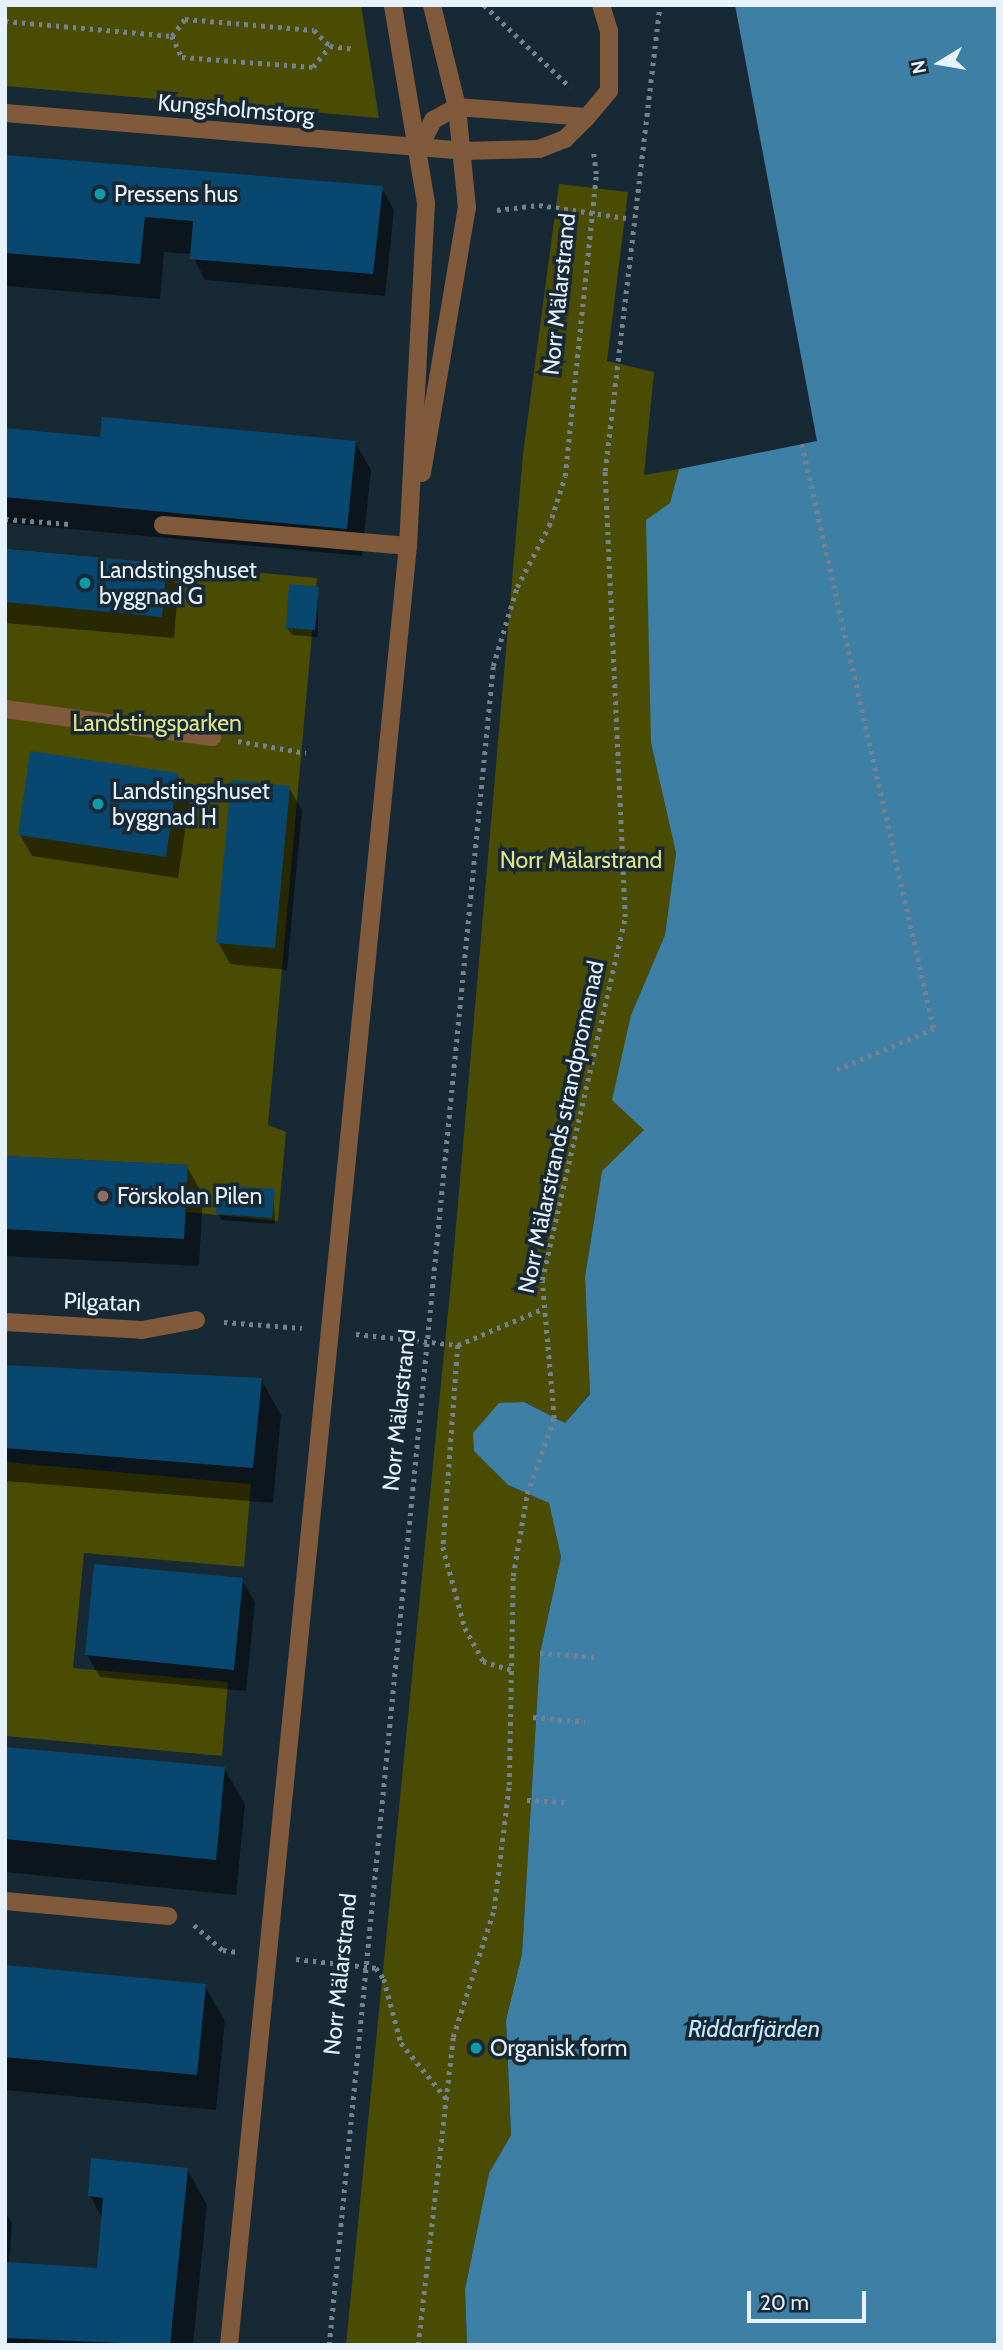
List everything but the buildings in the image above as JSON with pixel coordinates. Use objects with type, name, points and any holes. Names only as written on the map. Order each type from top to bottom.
[{"type":"street","points":[[229,2345],[408,546],[426,204],[393,5]]},
{"type":"street","points":[[408,546],[463,255],[463,151],[457,107],[432,5]]},
{"type":"street","points":[[418,150],[433,120],[457,107],[587,117],[608,92],[609,31],[601,5]]},
{"type":"street","name":"Kungsholmstorg","points":[[5,113],[418,150],[463,151],[539,149],[565,139],[587,117]]},
{"type":"street","points":[[163,525],[408,546]]},
{"type":"street","points":[[5,709],[212,737]]},
{"type":"street","name":"Pilgatan","points":[[5,1322],[142,1331],[196,1320]]},
{"type":"street","points":[[5,1901],[168,1916]]},
{"type":"path","name":"Norr Mälarstrand","points":[[329,2345],[365,1966],[430,1343],[493,666],[517,587],[549,526],[565,476],[596,174],[587,117],[568,83],[484,5]]},
{"type":"path","name":"Norr Mälarstrands strandpromenad","points":[[418,2345],[453,2037],[494,1909],[509,1785],[513,1576],[527,1494],[554,1418],[540,1310],[625,917],[605,471],[660,5]]},
{"type":"path","points":[[172,36],[185,19],[314,30],[330,46],[355,49]]},
{"type":"path","points":[[5,21],[172,36]]},
{"type":"path","points":[[172,36],[182,57],[313,67],[330,46]]},
{"type":"path","points":[[497,210],[515,204],[626,218]]},
{"type":"path","points":[[802,444],[934,1029],[837,1070]]},
{"type":"path","points":[[5,519],[70,524]]},
{"type":"path","points":[[212,737],[306,752]]},
{"type":"path","points":[[430,1343],[458,1345],[540,1310]]},
{"type":"path","points":[[458,1345],[443,1547],[464,1628],[483,1661],[513,1670]]},
{"type":"path","points":[[540,1653],[597,1657]]},
{"type":"path","points":[[533,1717],[585,1722]]},
{"type":"path","points":[[527,1800],[566,1801]]},
{"type":"path","points":[[365,1966],[384,1979],[394,2029],[447,2099]]},
{"type":"green space","points":[[5,5],[361,5],[379,118],[5,86]]},
{"type":"green space","name":"Norr Mälarstrand","points":[[559,184],[628,192],[607,361],[654,372],[644,475],[679,469],[670,503],[651,743],[676,853],[665,935],[631,1015],[645,1130],[602,1171],[585,1277],[590,1393],[565,1423],[524,1402],[491,1468],[508,1485],[549,1503],[561,1557],[540,1653],[522,1954],[506,2020],[511,2135],[489,2173],[465,2289],[467,2345],[346,2345],[452,1272],[523,454]]},
{"type":"green space","name":"Landstingsparken","points":[[5,549],[317,578],[268,1125],[286,1132],[278,1221],[186,1212],[188,1165],[5,1156]]},
{"type":"green space","points":[[5,1462],[251,1484],[244,1567],[84,1553],[73,1668],[228,1682],[222,1756],[5,1736]]},
{"type":"water","name":"Riddarfjärden","points":[[735,5],[998,5],[998,2345],[467,2345],[465,2289],[489,2173],[511,2135],[506,2020],[522,1954],[540,1653],[561,1557],[549,1503],[508,1485],[474,1451],[473,1433],[499,1403],[524,1402],[565,1423],[590,1394],[585,1277],[602,1171],[644,1130],[612,1100],[631,1015],[665,935],[676,853],[651,743],[646,520],[670,503],[679,469],[817,441]]},
{"type":"place","name":"Pressens hus","points":[[100,194]]},
{"type":"place","name":"Landstingshuset byggnad G","points":[[85,583]]},
{"type":"place","name":"Landstingshuset byggnad H","points":[[98,804]]},
{"type":"place","name":"Förskolan Pilen","points":[[103,1196]]},
{"type":"place","name":"Organisk form","points":[[476,2048]]}]
